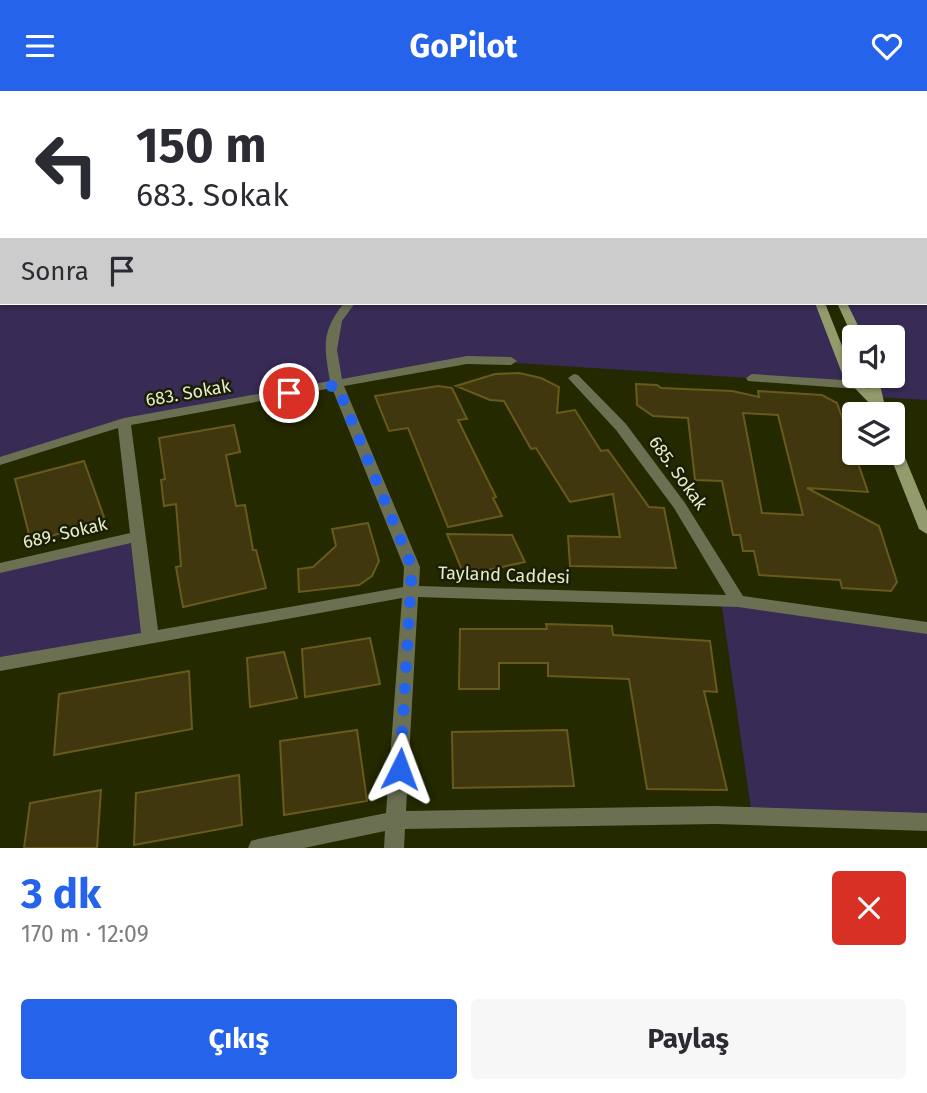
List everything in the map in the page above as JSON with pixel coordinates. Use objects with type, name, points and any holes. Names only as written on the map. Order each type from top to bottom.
[{"type":"main road","points":[[821,305],[842,353]]},
{"type":"main road","points":[[843,305],[852,325]]},
{"type":"main road","points":[[860,388],[873,402]]},
{"type":"main road","points":[[901,465],[927,529]]},
{"type":"street","points":[[348,305],[336,321],[331,350],[337,385],[412,567],[394,848]]},
{"type":"street","name":"683. Sokak","points":[[0,461],[124,422],[467,360],[511,361]]},
{"type":"street","name":"685. Sokak","points":[[574,378],[621,427],[680,506],[738,600]]},
{"type":"street","points":[[752,378],[842,381]]},
{"type":"street","points":[[124,422],[150,636]]},
{"type":"street","name":"689. Sokak","points":[[0,568],[139,536]]},
{"type":"street","name":"Tayland Caddesi","points":[[0,664],[410,591],[738,600],[927,628]]},
{"type":"street","points":[[258,848],[397,820],[716,815],[927,822]]},
{"type":"shaded area","points":[[0,305],[821,305],[842,358],[842,384],[467,360],[124,422],[0,461]]},
{"type":"shaded area","points":[[843,305],[927,305],[927,400],[876,397],[874,388],[905,388],[905,325],[852,325]]},
{"type":"shaded area","points":[[139,536],[150,636],[0,664],[0,568]]},
{"type":"shaded area","points":[[721,600],[927,628],[927,822],[752,816]]},
{"type":"building","points":[[519,373],[541,378],[559,387],[557,413],[575,410],[601,451],[608,450],[649,507],[664,508],[676,568],[570,566],[568,536],[620,537],[613,494],[570,502],[536,448],[531,449],[504,401],[490,400],[456,386],[495,374]]},
{"type":"building","points":[[636,384],[657,385],[661,388],[732,391],[759,397],[758,391],[822,395],[837,403],[842,417],[842,465],[859,465],[868,492],[807,488],[879,526],[897,582],[891,591],[842,588],[840,580],[759,575],[754,551],[743,551],[740,535],[733,535],[722,481],[695,480],[688,418],[653,416],[637,405]],"holes":[[[743,413],[778,415],[803,515],[762,513]]]},
{"type":"building","points":[[438,386],[452,388],[467,419],[458,420],[496,497],[493,498],[502,516],[448,527],[408,428],[389,431],[375,396]]},
{"type":"building","points":[[234,425],[240,452],[226,455],[236,506],[245,505],[253,550],[256,550],[266,588],[183,607],[176,567],[181,566],[176,504],[164,506],[161,480],[165,479],[159,438]]},
{"type":"building","points":[[84,461],[105,520],[31,542],[15,479]]},
{"type":"building","points":[[368,523],[379,561],[372,576],[359,585],[299,592],[298,569],[313,567],[336,546],[332,529]]},
{"type":"building","points":[[447,534],[512,535],[525,562],[464,575]]},
{"type":"building","points":[[546,624],[612,626],[613,635],[710,641],[717,692],[704,691],[727,790],[647,789],[629,679],[548,676],[548,663],[499,663],[499,689],[459,689],[460,629],[547,629]]},
{"type":"building","points":[[370,638],[380,684],[305,697],[302,649]]},
{"type":"building","points":[[284,652],[297,698],[250,707],[247,658]]},
{"type":"building","points":[[189,671],[192,729],[54,755],[59,694]]},
{"type":"building","points":[[357,730],[367,801],[284,815],[280,741]]},
{"type":"building","points":[[567,730],[574,786],[453,788],[452,732]]},
{"type":"building","points":[[239,775],[242,825],[134,845],[136,793]]},
{"type":"building","points":[[101,790],[97,848],[24,848],[30,803]]},
{"type":"route","points":[[289,393],[337,385],[412,567],[400,769]]}]
